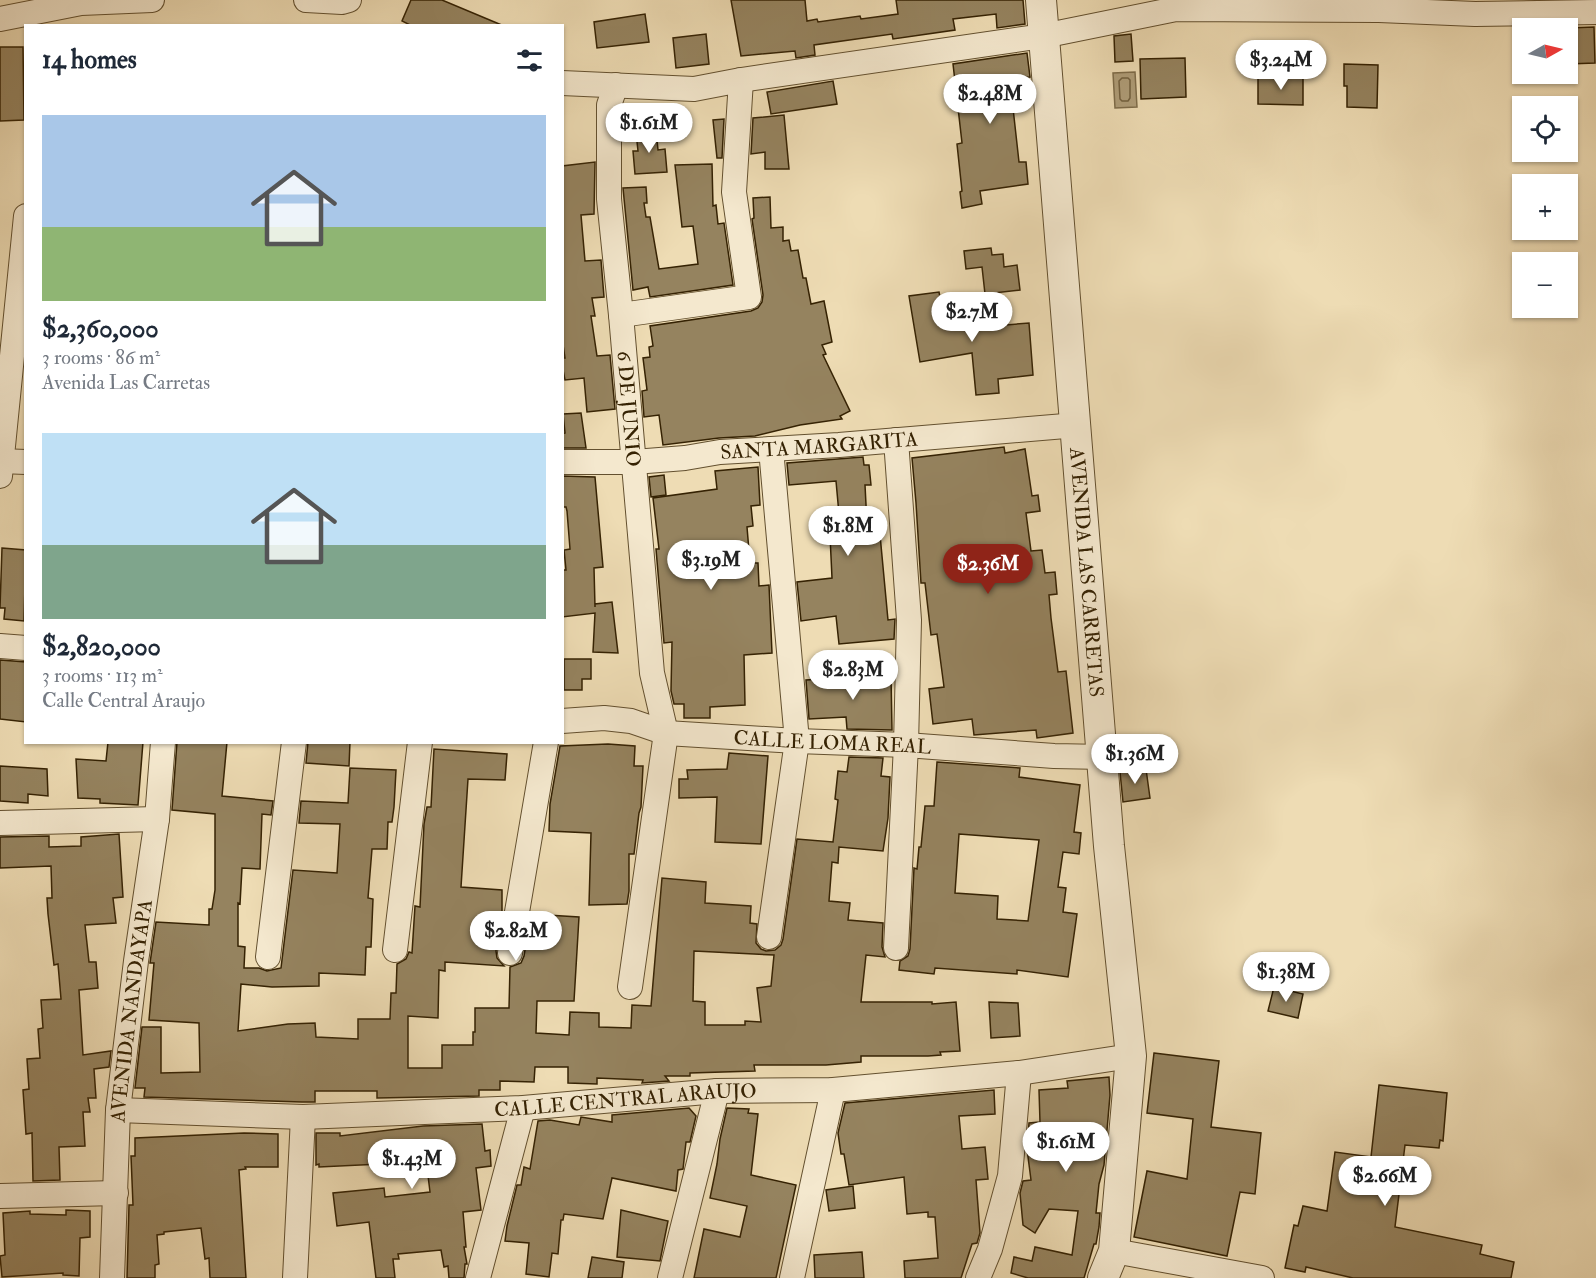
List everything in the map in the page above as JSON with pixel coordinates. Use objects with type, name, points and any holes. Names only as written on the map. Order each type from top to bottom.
[{"type":"street","points":[[0,19],[80,2],[152,0]]},
{"type":"street","points":[[306,0],[342,2],[349,0]]},
{"type":"street","name":"AVENIDA LAS CARRETAS","points":[[1041,0],[1104,756],[1109,846],[1131,1056],[1109,1265]]},
{"type":"street","points":[[564,83],[694,89],[741,80],[1043,36],[1176,9],[1379,10],[1475,14],[1596,12]]},
{"type":"street","points":[[621,315],[749,297],[734,192],[741,80]]},
{"type":"street","name":"6 DE JUNIO","points":[[616,85],[609,105],[609,199],[652,673],[666,733]]},
{"type":"street","points":[[24,227],[15,277],[0,466],[24,462]]},
{"type":"street","name":"SANTA MARGARITA","points":[[564,462],[634,462],[685,458],[720,452],[1077,425]]},
{"type":"street","points":[[896,440],[909,620],[906,745],[896,948]]},
{"type":"street","points":[[770,937],[797,741],[771,449]]},
{"type":"street","points":[[0,646],[24,648]]},
{"type":"street","name":"CALLE LOMA REAL","points":[[564,721],[604,718],[632,721],[666,733],[906,745],[1054,756],[1104,756]]},
{"type":"street","points":[[630,987],[666,733]]},
{"type":"street","name":"AVENIDA NANDAYAPA","points":[[112,1278],[118,1110],[136,961],[157,819],[163,744]]},
{"type":"street","points":[[268,957],[294,744]]},
{"type":"street","points":[[395,950],[420,744]]},
{"type":"street","points":[[510,952],[546,744]]},
{"type":"street","points":[[0,823],[157,819]]},
{"type":"street","name":"CALLE CENTRAL ARAUJO","points":[[118,1110],[303,1117],[523,1108],[717,1091],[833,1090],[1019,1073],[1131,1056]]},
{"type":"street","points":[[978,1278],[990,1249],[1010,1176],[1019,1073]]},
{"type":"street","points":[[792,1278],[833,1090]]},
{"type":"street","points":[[670,1278],[717,1091]]},
{"type":"street","points":[[478,1278],[523,1108]]},
{"type":"street","points":[[295,1278],[303,1117]]},
{"type":"street","points":[[0,1196],[116,1193]]},
{"type":"street","points":[[1109,1265],[1262,1278]]},
{"type":"water","points":[[1135,72],[1137,107],[1115,108],[1113,73]]},
{"type":"building","points":[[411,0],[442,0],[499,24],[408,24],[402,21]]},
{"type":"building","points":[[731,0],[805,0],[807,21],[817,19],[818,22],[898,14],[896,0],[1023,0],[1025,24],[997,28],[996,14],[953,19],[955,30],[893,39],[892,34],[814,45],[815,55],[796,58],[795,51],[741,56]]},
{"type":"building","points":[[645,14],[649,42],[597,48],[594,22]]},
{"type":"building","points":[[1594,27],[1595,63],[1578,64],[1578,28]]},
{"type":"building","points":[[706,34],[709,64],[676,68],[673,38]]},
{"type":"building","points":[[1131,34],[1133,61],[1115,62],[1114,36]]},
{"type":"building","points":[[0,47],[23,47],[24,120],[0,121]]},
{"type":"building","points":[[1027,53],[1030,77],[1021,78],[1025,107],[1013,108],[1019,162],[1026,162],[1028,184],[980,191],[982,204],[962,208],[957,144],[962,143],[953,64]]},
{"type":"building","points":[[1185,58],[1186,97],[1141,99],[1140,59]]},
{"type":"building","points":[[1344,64],[1378,65],[1377,108],[1347,107]]},
{"type":"building","points":[[1258,78],[1303,78],[1303,105],[1258,104]]},
{"type":"building","points":[[833,81],[837,104],[771,114],[767,92]]},
{"type":"building","points":[[784,115],[789,169],[765,169],[765,152],[751,154],[753,118]]},
{"type":"building","points":[[724,119],[722,158],[717,158],[713,120]]},
{"type":"building","points":[[656,130],[658,150],[665,149],[667,172],[635,174],[633,151],[638,151],[636,132]]},
{"type":"building","points":[[595,162],[594,214],[581,215],[585,261],[601,260],[604,297],[592,298],[595,316],[591,316],[597,356],[610,355],[615,409],[587,412],[584,378],[565,380],[564,166]]},
{"type":"building","points":[[712,164],[713,206],[716,205],[718,224],[724,223],[733,285],[650,297],[648,287],[633,290],[623,188],[646,187],[647,203],[644,203],[646,217],[650,217],[659,269],[698,264],[693,226],[682,227],[675,165]]},
{"type":"building","points":[[770,197],[771,228],[783,227],[783,241],[789,240],[791,251],[798,250],[811,304],[824,301],[832,342],[822,345],[826,354],[823,355],[850,411],[840,416],[842,419],[800,425],[755,436],[663,445],[659,415],[644,417],[642,391],[647,390],[643,358],[650,357],[649,347],[653,346],[650,326],[751,311],[758,308],[763,295],[752,219],[754,218],[753,198]]},
{"type":"building","points":[[991,248],[992,255],[1003,254],[1004,267],[1017,265],[1020,290],[985,294],[982,267],[966,269],[964,251]]},
{"type":"building","points":[[939,292],[945,323],[994,319],[994,326],[1029,323],[1033,375],[998,379],[999,393],[976,395],[972,353],[920,362],[909,296]]},
{"type":"building","points":[[581,413],[586,448],[564,448],[564,414]]},
{"type":"building","points":[[1004,447],[1005,453],[1025,449],[1032,496],[1038,495],[1040,511],[1026,513],[1031,551],[1042,550],[1045,573],[1055,572],[1057,594],[1049,595],[1051,618],[1058,672],[1066,671],[1073,733],[1037,738],[1036,730],[974,735],[972,719],[933,724],[929,689],[944,687],[937,634],[931,635],[925,583],[921,583],[912,458]]},
{"type":"building","points":[[863,457],[864,465],[869,465],[871,485],[865,485],[867,524],[879,524],[888,620],[895,619],[894,639],[839,644],[836,616],[801,621],[797,582],[832,578],[829,514],[839,514],[836,481],[789,485],[787,463]]},
{"type":"building","points":[[758,467],[760,505],[751,506],[753,526],[747,527],[750,563],[758,563],[759,586],[769,585],[772,653],[744,655],[745,705],[710,707],[710,718],[684,718],[684,704],[674,704],[671,691],[672,642],[664,643],[656,549],[659,549],[653,498],[717,489],[715,471]]},
{"type":"building","points":[[664,475],[666,495],[651,497],[649,477]]},
{"type":"building","points":[[564,476],[595,477],[603,567],[594,568],[595,607],[595,604],[612,602],[618,653],[593,652],[595,613],[564,617],[564,570],[566,570],[564,550],[570,549],[566,507],[564,507]]},
{"type":"building","points":[[2,548],[24,550],[24,621],[4,619],[5,608],[0,608]]},
{"type":"building","points":[[564,659],[591,659],[591,679],[582,679],[582,690],[564,690]]},
{"type":"building","points":[[0,660],[24,662],[24,722],[0,719]]},
{"type":"building","points":[[891,675],[892,730],[847,729],[846,717],[809,719],[806,680]]},
{"type":"building","points":[[108,744],[143,744],[138,805],[100,803],[100,799],[78,798],[76,759],[106,761]]},
{"type":"building","points":[[177,744],[227,744],[222,796],[273,801],[271,815],[262,814],[260,869],[242,868],[240,904],[238,903],[238,946],[245,947],[244,968],[259,968],[267,971],[281,968],[293,870],[337,873],[340,824],[299,823],[301,801],[348,803],[350,768],[396,770],[394,807],[392,822],[388,822],[387,849],[372,849],[368,898],[373,899],[371,947],[366,947],[365,975],[319,973],[319,986],[272,987],[241,984],[238,1031],[315,1023],[316,1037],[358,1039],[358,1019],[390,1019],[391,993],[396,993],[397,964],[406,959],[409,952],[412,953],[415,906],[420,907],[424,824],[427,807],[431,807],[434,749],[507,754],[505,780],[468,779],[461,887],[502,890],[502,913],[496,951],[497,958],[504,966],[445,962],[445,971],[439,970],[438,1018],[408,1016],[408,1068],[442,1068],[442,1045],[473,1045],[475,1008],[509,1008],[510,967],[521,963],[524,956],[531,914],[579,917],[574,1001],[537,1001],[536,1033],[569,1035],[570,1012],[599,1013],[599,1027],[631,1028],[632,1005],[651,1006],[662,878],[706,882],[705,903],[751,906],[750,923],[757,924],[756,943],[766,951],[775,950],[781,945],[783,939],[797,839],[833,842],[838,800],[835,799],[838,771],[847,772],[849,757],[883,758],[881,776],[890,777],[888,818],[883,851],[839,847],[838,863],[832,862],[829,901],[850,903],[848,920],[883,923],[882,947],[885,957],[866,955],[861,1002],[932,1002],[932,1004],[956,1002],[960,1051],[940,1052],[941,1055],[928,1056],[861,1056],[861,1062],[826,1065],[754,1065],[755,1071],[690,1073],[690,1076],[665,1076],[669,1081],[642,1083],[643,1080],[597,1078],[597,1084],[568,1083],[568,1067],[535,1067],[534,1082],[500,1081],[500,1090],[479,1090],[479,1096],[377,1098],[377,1091],[315,1091],[315,1102],[144,1097],[145,1088],[135,1088],[142,1027],[161,1027],[161,1073],[200,1072],[199,1023],[149,1020],[154,963],[150,963],[156,922],[209,925],[209,909],[212,909],[215,890],[215,814],[172,810]],"holes":[[[694,951],[774,955],[771,986],[757,988],[761,1022],[745,1021],[745,1025],[705,1025],[705,1002],[693,1001]]]},
{"type":"building","points":[[308,744],[350,744],[349,766],[306,763]]},
{"type":"building","points":[[608,744],[635,746],[634,766],[643,766],[641,807],[634,854],[629,854],[627,904],[589,905],[591,833],[549,831],[550,804],[560,746]]},
{"type":"building","points":[[729,753],[768,756],[761,844],[715,842],[717,797],[679,798],[679,779],[688,779],[687,770],[727,769]]},
{"type":"building","points":[[937,762],[1020,768],[1019,777],[1080,785],[1074,832],[1081,833],[1079,854],[1063,852],[1058,887],[1066,888],[1063,912],[1077,914],[1068,977],[1017,970],[1017,974],[935,968],[934,974],[899,970],[900,961],[908,956],[910,949],[914,868],[917,869],[919,847],[921,847],[925,806],[934,806]],"holes":[[[959,834],[1039,840],[1028,921],[997,919],[998,896],[955,893]]]},
{"type":"building","points":[[0,766],[47,769],[48,796],[28,794],[28,803],[0,801]]},
{"type":"building","points":[[1146,769],[1150,798],[1123,802],[1120,772]]},
{"type":"building","points":[[119,834],[123,897],[113,898],[116,923],[85,925],[89,962],[96,962],[98,988],[79,990],[83,1055],[111,1051],[109,1067],[94,1069],[96,1098],[88,1098],[90,1112],[83,1112],[85,1146],[59,1147],[60,1180],[33,1181],[32,1133],[26,1134],[23,1090],[29,1089],[27,1059],[40,1058],[38,1029],[43,1028],[41,1000],[61,999],[58,964],[54,965],[48,914],[47,898],[52,898],[51,866],[0,868],[0,837],[49,836],[49,847],[81,846],[81,837]]},
{"type":"building","points":[[1274,987],[1303,994],[1298,1018],[1268,1011]]},
{"type":"building","points":[[989,1002],[1018,1003],[1020,1036],[991,1038]]},
{"type":"building","points":[[1154,1053],[1219,1061],[1211,1127],[1261,1133],[1255,1194],[1240,1192],[1227,1256],[1134,1237],[1147,1171],[1187,1179],[1193,1119],[1147,1113]]},
{"type":"building","points":[[1109,1077],[1110,1095],[1104,1165],[1099,1184],[1096,1213],[1100,1213],[1099,1227],[1096,1244],[1094,1244],[1084,1278],[1028,1278],[1011,1273],[1014,1257],[1032,1261],[1035,1247],[1072,1255],[1078,1211],[1049,1209],[1035,1233],[1023,1225],[1020,1193],[1023,1181],[1031,1180],[1027,1149],[1029,1123],[1040,1122],[1039,1090],[1068,1088],[1067,1081]]},
{"type":"building","points":[[1379,1085],[1447,1093],[1443,1141],[1440,1140],[1439,1148],[1405,1145],[1395,1227],[1482,1245],[1480,1254],[1514,1262],[1511,1278],[1353,1278],[1306,1267],[1305,1272],[1285,1268],[1294,1225],[1298,1226],[1303,1206],[1327,1211],[1335,1152],[1371,1157]]},
{"type":"building","points":[[994,1090],[995,1114],[959,1116],[962,1149],[985,1147],[988,1179],[976,1180],[980,1233],[977,1243],[972,1244],[961,1278],[905,1278],[904,1261],[938,1258],[935,1217],[928,1217],[928,1212],[907,1214],[904,1177],[849,1185],[838,1133],[845,1103]]},
{"type":"building","points":[[689,1108],[696,1116],[690,1142],[686,1142],[683,1169],[678,1170],[676,1191],[612,1178],[603,1219],[564,1214],[561,1220],[558,1254],[552,1253],[549,1277],[526,1274],[529,1243],[505,1241],[517,1185],[521,1185],[524,1167],[530,1169],[538,1121],[550,1120],[579,1125],[581,1117],[612,1122],[612,1115]]},
{"type":"building","points":[[727,1108],[749,1109],[748,1113],[758,1114],[751,1175],[796,1185],[776,1278],[694,1278],[704,1229],[740,1237],[747,1206],[710,1198]]},
{"type":"building","points":[[482,1124],[485,1151],[490,1150],[491,1166],[476,1168],[481,1210],[463,1212],[467,1264],[465,1264],[464,1278],[449,1278],[448,1266],[444,1267],[441,1250],[398,1254],[399,1259],[393,1259],[395,1278],[376,1278],[369,1222],[337,1226],[333,1193],[384,1188],[385,1197],[430,1192],[426,1159],[319,1167],[319,1164],[316,1165],[316,1133],[340,1133],[340,1136],[423,1126]]},
{"type":"building","points":[[244,1133],[278,1134],[278,1167],[245,1167],[246,1169],[239,1170],[246,1278],[210,1278],[209,1258],[205,1259],[201,1228],[164,1232],[164,1234],[157,1235],[159,1264],[155,1265],[155,1278],[127,1278],[129,1205],[133,1205],[131,1156],[135,1156],[135,1138]]},
{"type":"building","points":[[853,1186],[855,1208],[829,1211],[826,1190]]},
{"type":"building","points":[[66,1210],[90,1211],[90,1237],[80,1238],[79,1276],[63,1275],[63,1273],[2,1277],[0,1256],[5,1255],[3,1213],[30,1211],[30,1214],[66,1215]]},
{"type":"building","points":[[621,1210],[668,1221],[660,1261],[617,1257]]},
{"type":"building","points":[[862,1252],[864,1278],[815,1278],[814,1255]]},
{"type":"building","points":[[592,1257],[624,1262],[622,1278],[588,1278]]}]
